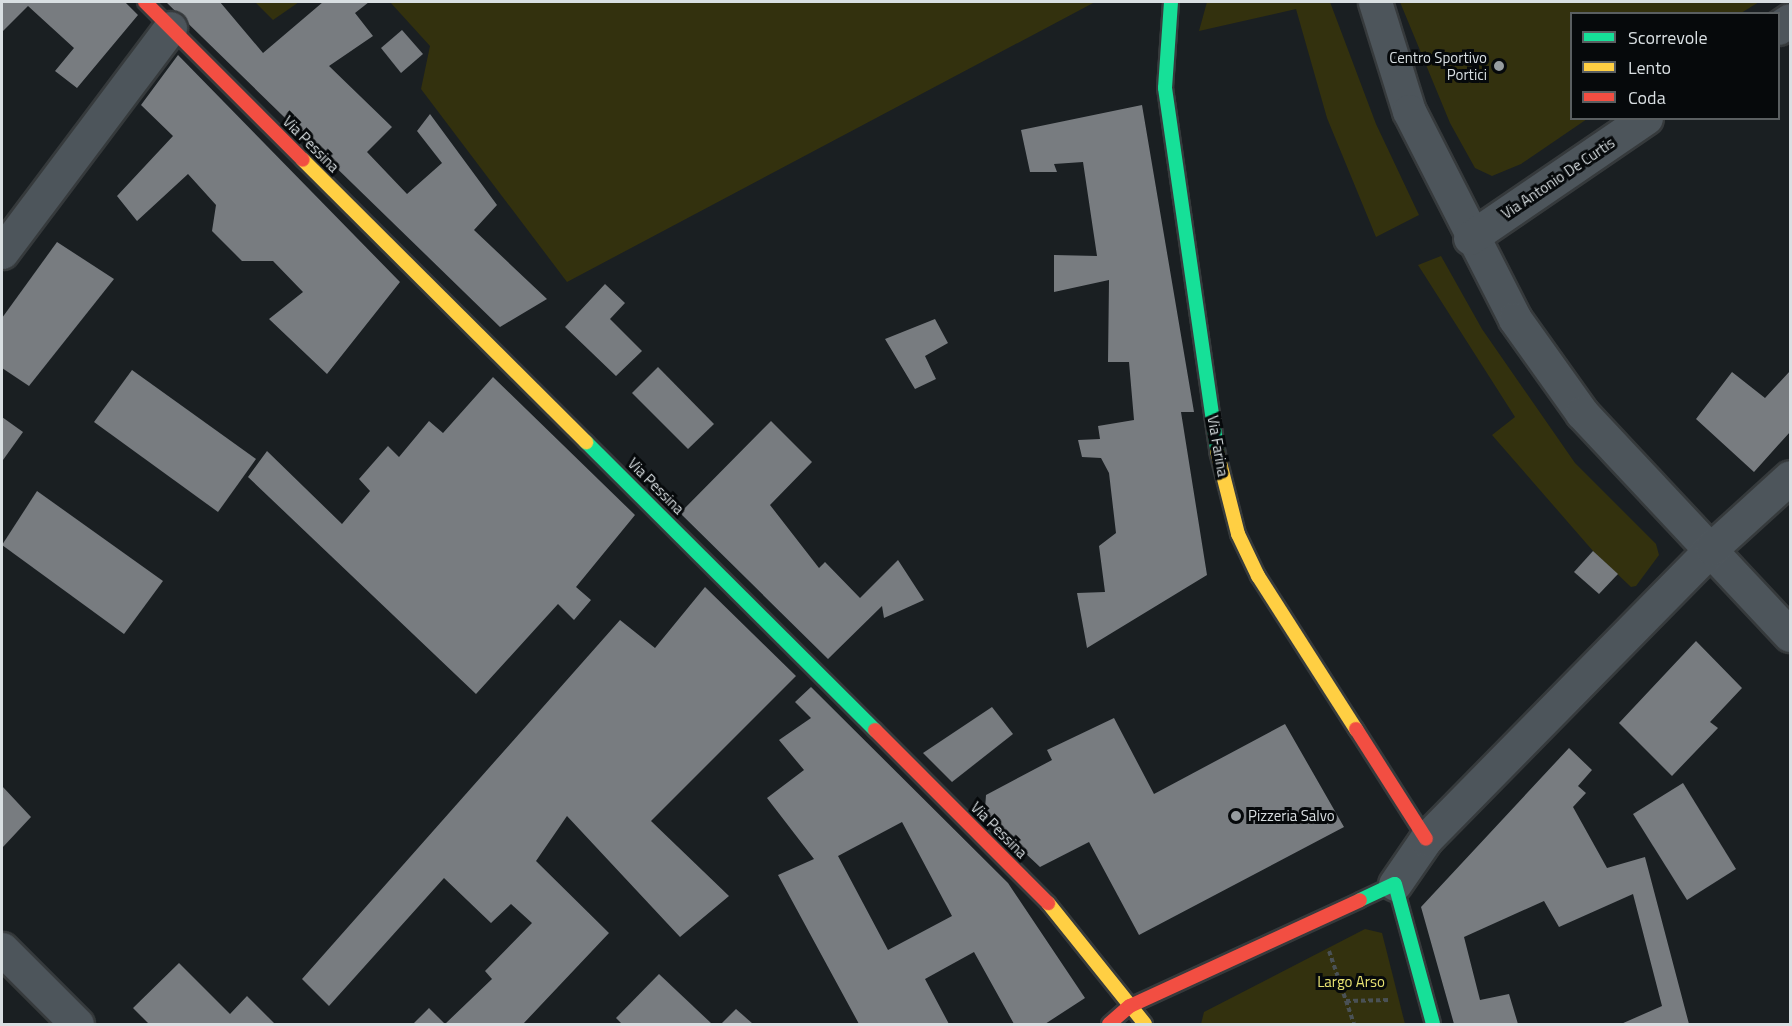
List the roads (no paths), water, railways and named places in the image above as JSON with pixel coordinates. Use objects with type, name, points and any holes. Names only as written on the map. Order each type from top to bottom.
[{"type":"street","name":"Via Pessina","points":[[145,2],[1047,902],[1130,1006]]},
{"type":"street","name":"Via Farina","points":[[1171,2],[1165,88],[1220,469],[1238,534],[1258,576],[1426,839]]},
{"type":"street","points":[[1375,2],[1409,111],[1470,238],[1515,318],[1582,413],[1712,548],[1791,635]]},
{"type":"street","points":[[2,252],[170,28]]},
{"type":"street","name":"Via Antonio De Curtis","points":[[1470,238],[1643,120]]},
{"type":"street","points":[[1109,1024],[1130,1006],[1395,884],[1426,839],[1712,548],[1791,477]]},
{"type":"street","points":[[1395,884],[1433,1024]]},
{"type":"street","points":[[2,949],[77,1024]]},
{"type":"street","points":[[1130,1006],[1145,1024]]},
{"type":"place","name":"Centro Sportivo Portici","points":[[1499,66]]},
{"type":"place","name":"Pizzeria Salvo","points":[[1236,816]]},
{"type":"park label","name":"Largo Arso","points":[[1351,982]]}]
